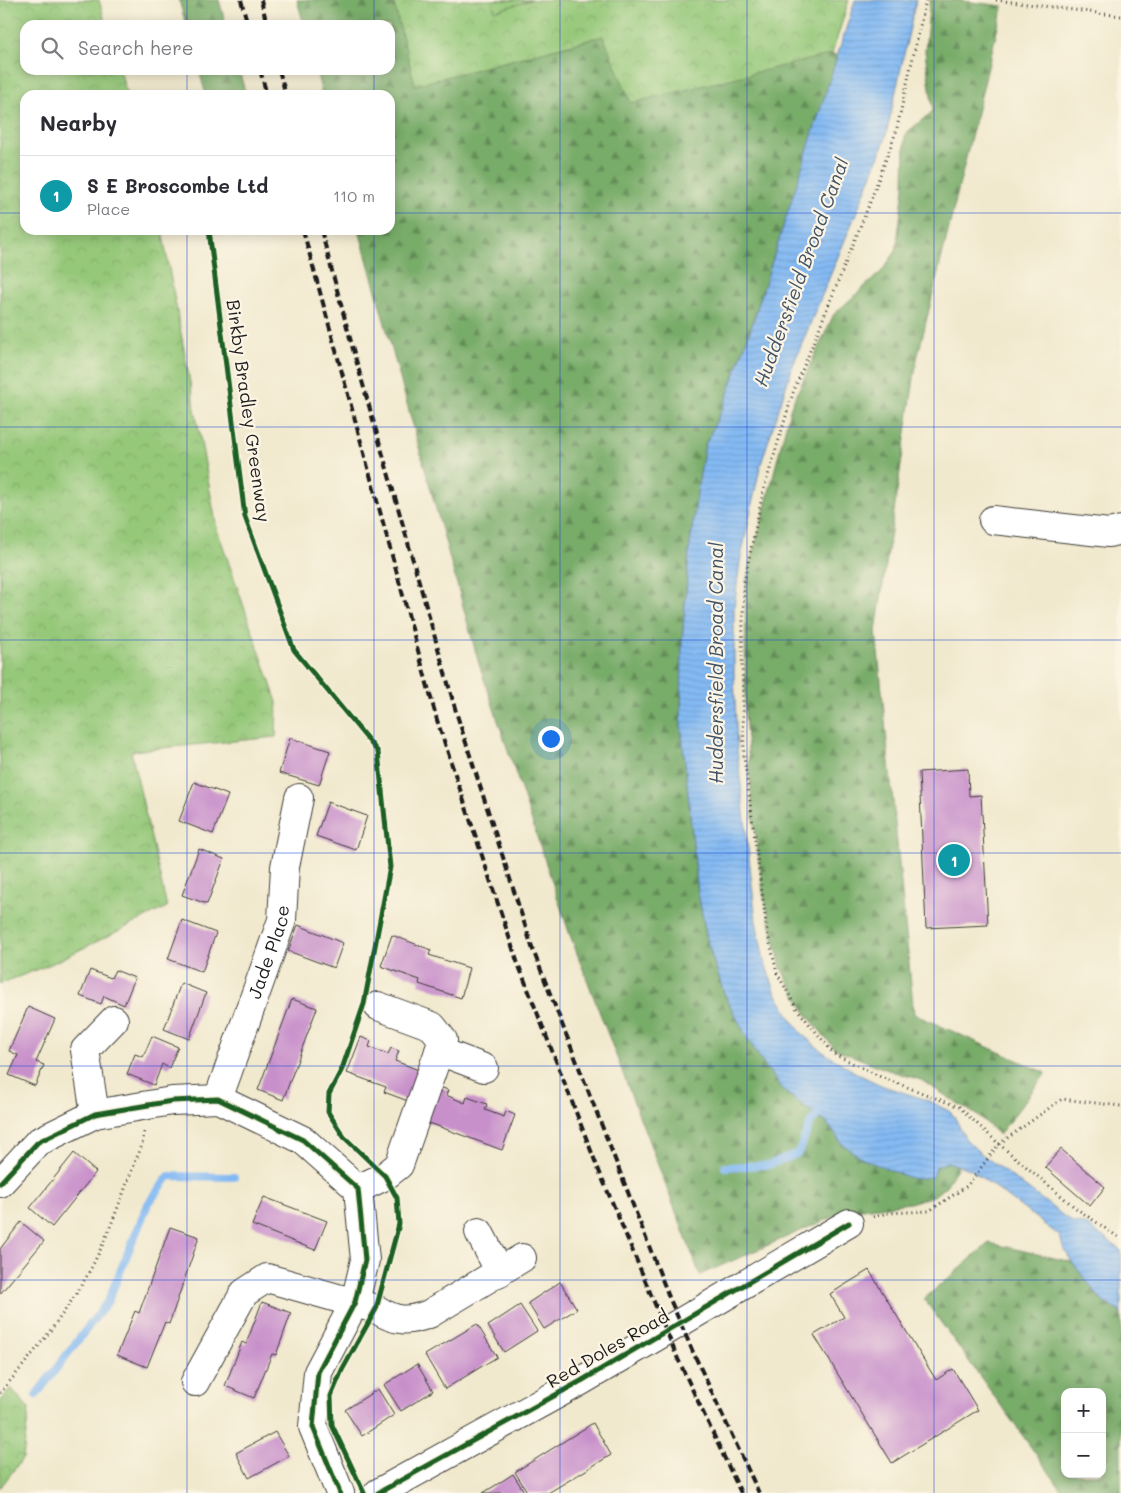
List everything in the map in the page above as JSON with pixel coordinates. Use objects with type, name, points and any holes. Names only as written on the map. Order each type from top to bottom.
[{"type":"street","points":[[993,520],[1109,533],[1121,530]]},
{"type":"street","name":"Jade Place","points":[[218,1099],[282,920],[285,866],[299,798]]},
{"type":"street","points":[[358,1189],[385,1176],[399,1165],[444,1040],[432,1026],[378,1006]]},
{"type":"street","points":[[95,1114],[85,1050],[114,1020]]},
{"type":"street","points":[[439,1051],[484,1068]]},
{"type":"street","points":[[0,1183],[38,1142],[95,1114],[172,1101],[218,1099],[303,1140],[358,1189],[365,1260],[355,1302],[318,1372],[313,1427],[340,1493]]},
{"type":"street","name":"Red Doles Road","points":[[378,1493],[581,1381],[849,1223]]},
{"type":"street","points":[[195,1382],[244,1293],[267,1278],[355,1302],[376,1309],[386,1316],[401,1320],[415,1320],[429,1314],[511,1265],[479,1232]]},
{"type":"path","points":[[926,0],[896,132],[869,205],[793,394],[762,492],[744,582],[742,657],[744,757],[767,931],[777,973],[798,1009],[834,1054],[881,1077],[959,1106],[1000,1144],[1077,1209],[1121,1239]]},
{"type":"path","points":[[996,0],[1121,16]]},
{"type":"path","points":[[849,1223],[887,1213],[930,1211],[967,1186],[1000,1144],[1062,1099],[1121,1106]]},
{"type":"path","points":[[0,1393],[34,1353],[80,1289],[105,1238],[142,1145],[146,1105]]},
{"type":"green space","points":[[0,0],[99,0],[105,20],[20,20],[20,75],[121,75],[126,90],[20,90],[20,235],[163,235],[217,529],[277,702],[276,737],[131,751],[167,907],[51,964],[0,984]]},
{"type":"green space","points":[[179,0],[219,0],[225,20],[185,20]]},
{"type":"green space","points":[[297,0],[393,0],[415,85],[603,36],[838,56],[750,331],[724,405],[705,445],[689,552],[682,643],[681,724],[698,893],[708,944],[724,993],[746,1036],[785,1092],[827,1123],[842,1144],[863,1159],[914,1179],[947,1162],[959,1165],[946,1186],[934,1196],[910,1203],[846,1211],[700,1275],[570,935],[479,664],[360,235],[395,235],[395,90],[321,90],[317,75],[395,75],[395,20],[303,20]]},
{"type":"green space","points":[[393,0],[849,0],[832,54],[631,103],[603,36],[415,85]]},
{"type":"green space","points":[[492,0],[531,0],[495,11]]},
{"type":"green space","points":[[930,0],[955,0],[1003,6],[917,359],[876,631],[914,1014],[1046,1073],[999,1135],[981,1118],[921,1080],[888,1070],[835,1049],[807,1015],[781,968],[763,892],[753,815],[745,713],[746,582],[791,406],[834,314],[881,272],[896,251],[904,187],[905,134],[933,111],[925,51]]},
{"type":"green space","points":[[200,75],[240,75],[245,90],[205,90]]},
{"type":"green space","points":[[989,1243],[1072,1262],[1103,1302],[1119,1311],[1121,1315],[1121,1493],[1064,1493],[924,1299]]},
{"type":"green space","points":[[11,1388],[29,1409],[23,1458],[0,1488],[0,1400]]},
{"type":"water","name":"Huddersfield Broad Canal","points":[[855,0],[916,0],[885,140],[793,365],[760,467],[740,562],[734,608],[737,749],[756,921],[764,960],[775,991],[791,1019],[803,1035],[823,1052],[858,1074],[883,1086],[927,1100],[949,1111],[954,1116],[965,1138],[979,1152],[1073,1223],[1085,1224],[1121,1250],[1121,1315],[1119,1311],[1103,1302],[1072,1262],[1063,1247],[1060,1236],[970,1169],[947,1162],[936,1167],[932,1177],[914,1179],[863,1159],[842,1144],[827,1123],[785,1092],[763,1063],[746,1036],[724,993],[708,944],[698,893],[681,724],[682,643],[689,552],[698,486],[705,445],[724,405],[750,331]]},
{"type":"building","points":[[290,738],[330,751],[319,785],[279,773]]},
{"type":"building","points":[[968,769],[969,796],[981,795],[988,925],[926,928],[919,772]]},
{"type":"building","points":[[194,782],[228,795],[213,834],[179,821]]},
{"type":"building","points":[[328,802],[367,816],[356,850],[316,836]]},
{"type":"building","points":[[199,849],[224,859],[207,904],[182,895]]},
{"type":"building","points":[[182,920],[216,933],[202,972],[168,959]]},
{"type":"building","points":[[298,925],[343,943],[334,968],[288,951]]},
{"type":"building","points":[[392,935],[431,950],[429,955],[469,968],[461,998],[419,984],[420,980],[381,966]]},
{"type":"building","points":[[90,970],[111,978],[115,970],[135,978],[124,1005],[104,996],[101,1004],[80,996]]},
{"type":"building","points":[[181,983],[206,993],[189,1039],[164,1029]]},
{"type":"building","points":[[292,999],[317,1008],[283,1100],[258,1090]]},
{"type":"building","points":[[28,1007],[55,1019],[36,1062],[44,1065],[35,1086],[9,1075],[18,1055],[9,1051]]},
{"type":"building","points":[[152,1036],[178,1047],[169,1068],[162,1064],[154,1085],[127,1074],[135,1054],[143,1057]]},
{"type":"building","points":[[361,1037],[371,1041],[369,1047],[388,1054],[391,1048],[399,1051],[395,1061],[419,1070],[408,1101],[384,1092],[386,1087],[347,1073]]},
{"type":"building","points":[[437,1086],[448,1090],[446,1095],[465,1103],[467,1097],[487,1104],[485,1110],[504,1117],[506,1111],[515,1115],[502,1150],[424,1121]]},
{"type":"building","points":[[1061,1149],[1105,1187],[1090,1206],[1045,1167]]},
{"type":"building","points":[[74,1153],[96,1172],[52,1227],[30,1208]]},
{"type":"building","points":[[264,1197],[327,1221],[315,1250],[252,1225]]},
{"type":"building","points":[[21,1222],[44,1241],[0,1294],[0,1249]]},
{"type":"building","points":[[170,1227],[199,1237],[169,1324],[165,1322],[147,1367],[117,1355],[135,1311],[139,1313]]},
{"type":"building","points":[[869,1270],[936,1380],[953,1369],[978,1410],[892,1463],[814,1335],[844,1317],[830,1294]]},
{"type":"building","points":[[560,1282],[577,1309],[544,1329],[528,1303]]},
{"type":"building","points":[[262,1302],[291,1313],[276,1355],[272,1354],[254,1398],[225,1386],[242,1342],[246,1344]]},
{"type":"building","points":[[520,1305],[537,1331],[504,1352],[488,1326]]},
{"type":"building","points":[[477,1324],[497,1357],[445,1389],[425,1355]]},
{"type":"building","points":[[417,1364],[433,1391],[401,1411],[384,1385]]},
{"type":"building","points":[[378,1389],[394,1415],[362,1436],[345,1410]]},
{"type":"building","points":[[593,1423],[611,1455],[548,1493],[528,1493],[515,1472]]},
{"type":"building","points":[[275,1432],[289,1456],[249,1478],[236,1453]]},
{"type":"building","points":[[513,1474],[525,1493],[483,1493],[496,1485]]},
{"type":"waterway","points":[[725,1167],[769,1165],[798,1153],[811,1122],[825,1108]]},
{"type":"waterway","points":[[36,1395],[108,1301],[148,1204],[169,1176],[234,1177]]},
{"type":"railway","points":[[241,0],[247,20]]},
{"type":"railway","points":[[261,0],[266,20]]},
{"type":"railway","points":[[261,75],[266,90]]},
{"type":"railway","points":[[280,75],[285,90]]},
{"type":"railway","points":[[304,235],[437,720],[517,961],[597,1166],[678,1359],[741,1493]]},
{"type":"railway","points":[[322,235],[457,715],[533,950],[669,1297],[759,1493]]},
{"type":"cycle path","name":"Birkby Bradley Greenway","points":[[210,235],[245,517],[294,650],[378,752],[390,867],[364,1004],[342,1069],[329,1094],[328,1112],[344,1137],[385,1176],[397,1198],[399,1224],[376,1309],[342,1370],[331,1396],[332,1425],[364,1493]]},
{"type":"cycle path","points":[[0,1183],[38,1142],[95,1114],[172,1101],[218,1099],[303,1140],[358,1189],[365,1260],[355,1302],[318,1372],[313,1427],[340,1493]]},
{"type":"cycle path","points":[[378,1493],[581,1381],[849,1223]]},
{"type":"place","name":"S E Broscombe Ltd","points":[[954,860]]}]
